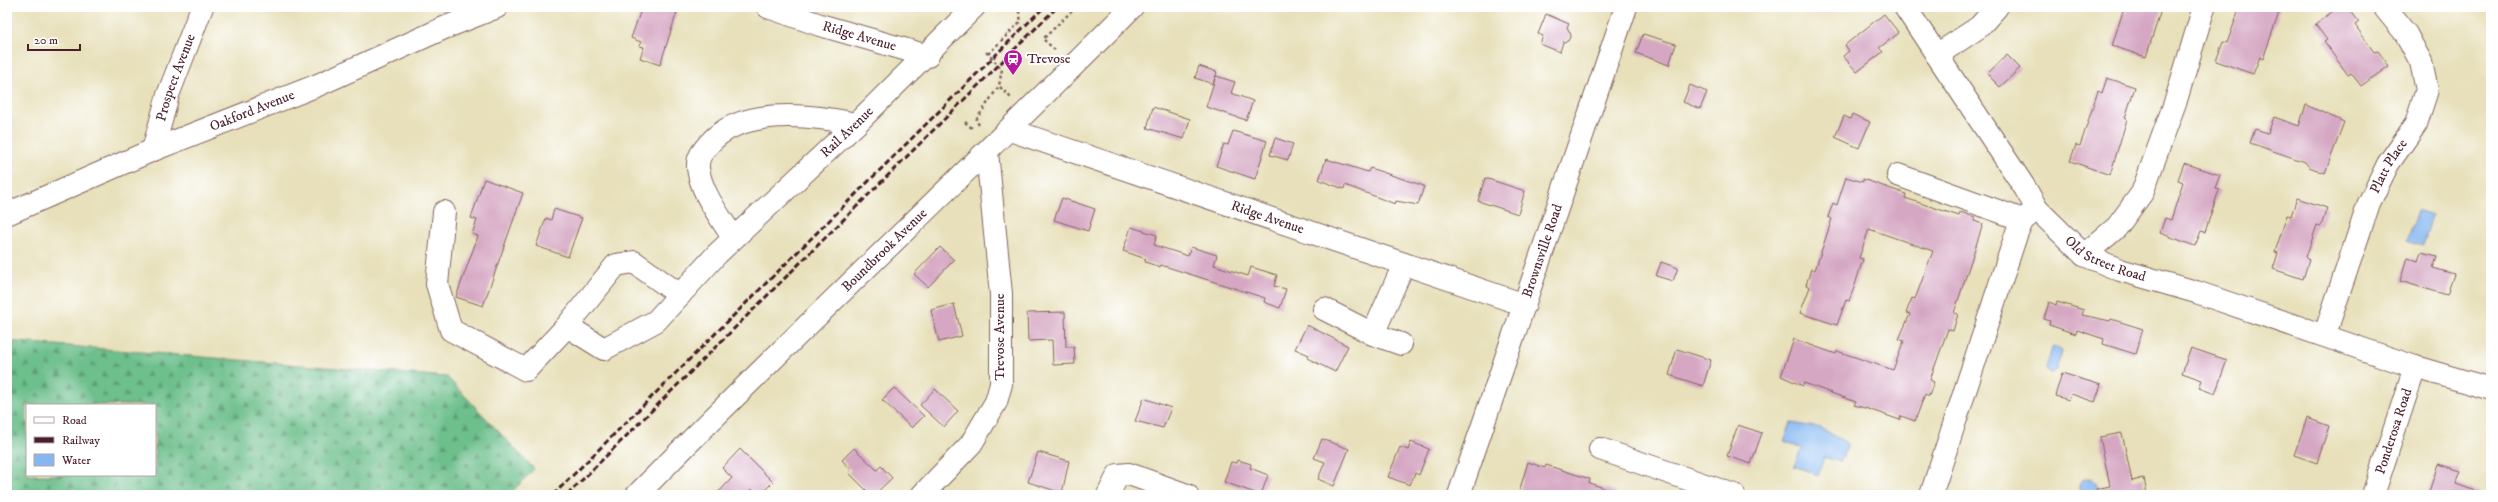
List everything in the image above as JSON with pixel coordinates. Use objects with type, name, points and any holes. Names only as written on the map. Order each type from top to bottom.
[{"type":"street","name":"Prospect Avenue","points":[[153,150],[168,95],[202,7]]},
{"type":"street","name":"Oakford Avenue","points":[[7,214],[153,150],[318,85],[430,34],[497,7]]},
{"type":"street","name":"Ridge Avenue","points":[[768,7],[849,34],[928,56]]},
{"type":"street","name":"Rail Avenue","points":[[568,326],[604,349],[656,321],[716,254],[928,56],[974,7]]},
{"type":"street","name":"Boundbrook Avenue","points":[[637,495],[714,416],[1010,130],[1132,7]]},
{"type":"street","name":"Brownsville Road","points":[[1459,495],[1626,7]]},
{"type":"street","name":"Old Street Road","points":[[1905,7],[2025,188],[2030,215],[2084,255],[2120,270],[2325,334],[2415,367],[2491,389]]},
{"type":"street","points":[[1937,55],[1979,27],[1997,7]]},
{"type":"street","points":[[2084,255],[2117,227],[2142,193],[2176,100],[2204,7]]},
{"type":"street","name":"Platt Place","points":[[2325,334],[2369,203],[2388,164],[2416,124],[2427,90],[2421,62],[2406,34],[2384,7]]},
{"type":"street","points":[[733,238],[701,185],[698,166],[700,154],[715,136],[741,122],[788,116],[818,116],[856,124]]},
{"type":"street","name":"Ridge Avenue","points":[[1010,130],[1525,305]]},
{"type":"street","name":"Trevose Avenue","points":[[922,495],[971,444],[996,402],[1001,384],[1001,294],[987,152]]},
{"type":"street","points":[[1898,175],[2030,215],[2016,232],[1931,495]]},
{"type":"street","points":[[444,212],[437,284],[450,330],[526,370],[568,326],[616,265],[634,262],[680,295]]},
{"type":"street","points":[[1372,334],[1404,264]]},
{"type":"street","points":[[1324,310],[1372,334],[1401,344]]},
{"type":"street","name":"Ponderosa Road","points":[[2373,495],[2415,367]]},
{"type":"street","points":[[1600,449],[1709,491],[1734,495]]},
{"type":"street","points":[[1108,495],[1118,475],[1129,474],[1187,495]]},
{"type":"path","points":[[979,125],[976,120],[999,86],[1002,69],[987,53],[1021,21],[1018,7]]},
{"type":"path","points":[[1055,50],[1043,39],[1076,7]]},
{"type":"path","points":[[999,86],[1005,92]]},
{"type":"path","points":[[965,122],[974,130]]},
{"type":"green space","points":[[7,341],[447,377],[534,469],[509,495],[7,495]]},
{"type":"water","points":[[2417,210],[2432,215],[2423,246],[2407,241]]},
{"type":"water","points":[[2057,346],[2062,352],[2055,371],[2049,374],[2046,369],[2052,348]]},
{"type":"water","points":[[1791,423],[1821,428],[1848,444],[1840,462],[1824,457],[1818,475],[1794,466],[1802,448],[1784,441]]},
{"type":"water","points":[[2084,478],[2092,478],[2097,483],[2095,494],[2092,496],[2084,496],[2079,491],[2079,483]]},
{"type":"building","points":[[642,7],[663,7],[677,12],[660,65],[640,58],[644,47],[639,46],[641,42],[631,38]]},
{"type":"building","points":[[2130,7],[2162,7],[2146,57],[2112,46],[2123,11],[2128,12]]},
{"type":"building","points":[[2240,7],[2281,7],[2263,59],[2260,57],[2253,74],[2216,61],[2223,42],[2227,43]]},
{"type":"building","points":[[2339,7],[2348,7],[2359,22],[2355,25],[2374,52],[2378,51],[2389,66],[2361,86],[2351,73],[2348,75],[2324,42],[2327,40],[2315,24]]},
{"type":"building","points":[[1546,14],[1569,24],[1567,27],[1571,35],[1568,41],[1563,42],[1560,52],[1540,44],[1543,36],[1538,34]]},
{"type":"building","points":[[1884,14],[1899,33],[1879,48],[1883,52],[1857,72],[1843,56],[1849,51],[1845,45]]},
{"type":"building","points":[[1643,34],[1676,44],[1669,65],[1636,53]]},
{"type":"building","points":[[2007,55],[2020,68],[2000,87],[1987,74]]},
{"type":"building","points":[[1199,66],[1217,72],[1213,84],[1195,78]]},
{"type":"building","points":[[1216,76],[1235,82],[1231,93],[1253,101],[1246,120],[1206,107]]},
{"type":"building","points":[[2107,78],[2135,87],[2110,175],[2070,161],[2076,145],[2080,146],[2098,91],[2102,93]]},
{"type":"building","points":[[1690,85],[1707,92],[1700,109],[1683,102]]},
{"type":"building","points":[[2306,105],[2344,122],[2325,173],[2309,167],[2305,162],[2250,143],[2255,129],[2268,133],[2274,117],[2299,126]]},
{"type":"building","points":[[1153,107],[1190,119],[1184,139],[1147,128]]},
{"type":"building","points":[[1852,114],[1870,122],[1859,148],[1835,137],[1844,116],[1850,119]]},
{"type":"building","points":[[1233,131],[1267,141],[1255,179],[1216,166],[1224,144],[1228,145]]},
{"type":"building","points":[[1275,138],[1293,144],[1288,160],[1270,155]]},
{"type":"building","points":[[1326,159],[1368,172],[1370,168],[1424,186],[1418,205],[1396,201],[1395,204],[1345,185],[1344,189],[1319,180]]},
{"type":"building","points":[[2184,163],[2220,175],[2215,188],[2219,190],[2205,232],[2201,231],[2195,246],[2160,233],[2165,218],[2171,220],[2183,182],[2178,180]]},
{"type":"building","points":[[1846,177],[1863,182],[1863,179],[1906,194],[1905,198],[1959,216],[1960,212],[1975,217],[1974,221],[1983,224],[1954,313],[1958,314],[1953,331],[1948,329],[1930,380],[1934,382],[1929,396],[1925,394],[1915,421],[1901,416],[1900,420],[1854,405],[1856,402],[1804,383],[1803,386],[1781,376],[1794,339],[1836,354],[1837,351],[1893,370],[1904,341],[1899,339],[1910,314],[1906,313],[1912,298],[1915,299],[1933,251],[1869,229],[1859,258],[1863,259],[1855,285],[1849,301],[1846,300],[1837,325],[1800,313],[1810,287],[1806,285],[1811,269],[1815,270],[1832,219],[1828,217],[1833,203],[1837,205]]},
{"type":"building","points":[[1485,178],[1525,191],[1518,214],[1478,201]]},
{"type":"building","points":[[484,179],[523,193],[483,306],[456,297],[478,236],[472,234],[477,220],[471,218]]},
{"type":"building","points":[[1062,198],[1095,209],[1088,231],[1054,220]]},
{"type":"building","points":[[2297,198],[2327,208],[2321,226],[2317,225],[2306,257],[2309,260],[2303,279],[2273,269],[2278,253],[2275,252],[2287,215],[2291,216]]},
{"type":"building","points":[[554,209],[582,218],[568,257],[536,246],[546,218],[551,220]]},
{"type":"building","points":[[1131,227],[1157,235],[1154,245],[1188,256],[1191,247],[1217,255],[1214,265],[1248,276],[1251,267],[1277,275],[1274,286],[1286,289],[1280,308],[1264,302],[1265,298],[1161,265],[1160,267],[1145,262],[1146,259],[1123,251]]},
{"type":"building","points":[[940,247],[954,260],[928,287],[914,274]]},
{"type":"building","points":[[2421,252],[2437,256],[2433,268],[2454,274],[2447,295],[2400,281],[2407,257],[2418,261]]},
{"type":"building","points":[[1661,262],[1678,268],[1673,281],[1656,276]]},
{"type":"building","points":[[2049,302],[2056,305],[2057,302],[2084,310],[2082,315],[2110,321],[2111,319],[2143,329],[2135,354],[2103,344],[2104,339],[2077,330],[2076,334],[2049,325],[2050,321],[2044,319]]},
{"type":"building","points":[[954,304],[962,336],[939,342],[931,310]]},
{"type":"building","points":[[1065,312],[1066,347],[1074,347],[1075,364],[1053,365],[1052,340],[1028,341],[1027,313]]},
{"type":"building","points":[[1307,325],[1348,346],[1335,372],[1307,358],[1309,355],[1295,349]]},
{"type":"building","points":[[2191,348],[2227,360],[2215,394],[2199,388],[2202,380],[2182,373]]},
{"type":"building","points":[[1677,349],[1711,360],[1703,386],[1669,375]]},
{"type":"building","points":[[2062,373],[2101,385],[2095,402],[2071,394],[2069,400],[2055,396]]},
{"type":"building","points":[[894,388],[924,416],[912,428],[882,400]]},
{"type":"building","points":[[935,389],[958,411],[944,427],[920,405]]},
{"type":"building","points":[[1144,398],[1171,408],[1163,428],[1135,421]]},
{"type":"building","points":[[2307,418],[2329,426],[2317,463],[2294,455]]},
{"type":"building","points":[[1738,425],[1762,433],[1751,464],[1727,456]]},
{"type":"building","points":[[2122,433],[2132,481],[2144,478],[2147,495],[2096,495],[2096,489],[2110,486],[2100,437]]},
{"type":"building","points":[[1322,439],[1349,449],[1334,486],[1318,479],[1325,462],[1314,458]]},
{"type":"building","points":[[1411,442],[1429,449],[1419,475],[1415,473],[1410,485],[1388,477],[1400,447],[1408,450]]},
{"type":"building","points":[[854,448],[877,470],[881,466],[892,478],[874,495],[871,495],[849,473],[851,470],[842,460]]},
{"type":"building","points":[[740,449],[773,482],[760,495],[751,489],[746,495],[716,495],[732,478],[722,468]]},
{"type":"building","points":[[1038,452],[1069,461],[1062,493],[1028,482]]},
{"type":"building","points":[[1238,460],[1251,464],[1250,468],[1268,475],[1261,495],[1224,482],[1231,462],[1237,463]]},
{"type":"building","points":[[1528,462],[1545,468],[1546,465],[1590,479],[1589,483],[1616,492],[1615,495],[1518,495]]},
{"type":"building","points":[[2438,464],[2461,471],[2456,484],[2481,493],[2481,495],[2428,495]]},
{"type":"railway","points":[[553,495],[1044,7]]},
{"type":"railway","points":[[567,495],[1057,7]]},
{"type":"place","name":"Trevose","points":[[1013,76]]}]
